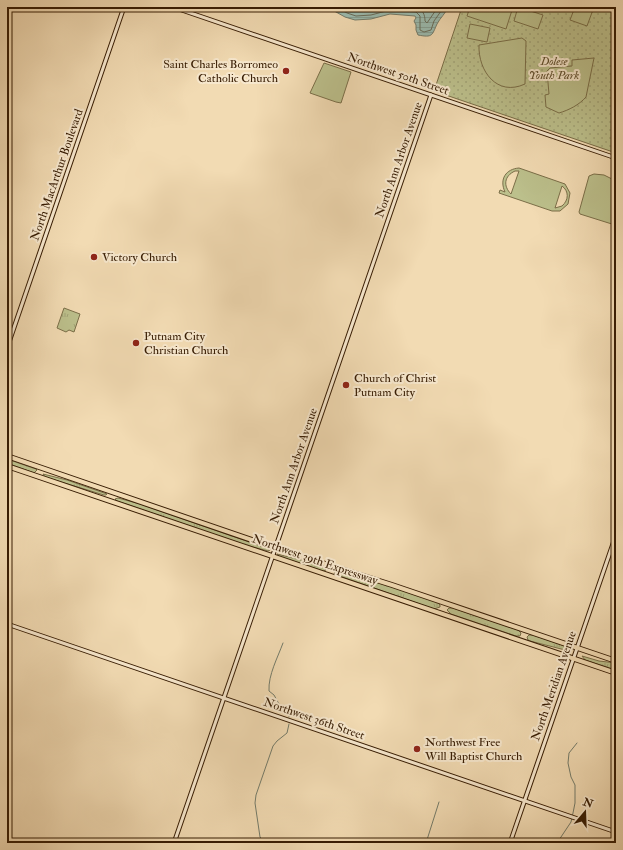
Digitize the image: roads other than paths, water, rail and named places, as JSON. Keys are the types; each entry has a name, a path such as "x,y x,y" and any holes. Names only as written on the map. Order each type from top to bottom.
{"highway":[{"name":"Northwest 39th Expressway","path":"7,456 275,548 392,585 616,661"},
{"name":"Northwest 39th Expressway","path":"7,466 616,673"}],"main road":[{"name":"North MacArthur Boulevard","path":"7,348 124,7"},
{"name":"Northwest 50th Street","path":"173,7 616,158"},
{"name":"North Ann Arbor Avenue","path":"174,843 431,95"},
{"name":"North Meridian Avenue","path":"510,843 616,535"},
{"name":"Northwest 36th Street","path":"7,624 616,832"}],"water":[{"path":"327,7 448,7 433,33 427,36 418,35 414,21 416,18 415,16 390,14 371,19 355,20 345,17"}],"waterway":[{"path":"283,643 272,672 269,691 274,695 279,704 288,709 290,713 289,717"},
{"path":"265,843 260,837 255,803 256,795 273,746 287,733 289,724"},
{"path":"557,843 571,822 573,813 575,803 575,785 571,777 568,763 569,753 577,743"},
{"path":"426,843 439,802"}],"place":[{"name":"Saint Charles Borromeo Catholic Church","path":"286,71"},
{"name":"Victory Church","path":"94,257"},
{"name":"Putnam City Christian Church","path":"136,343"},
{"name":"Church of Christ Putnam City","path":"346,385"},
{"name":"Northwest Free Will Baptist Church","path":"417,749"}],"park label":[{"name":"Dolese Youth Park","path":"554,68"}]}
